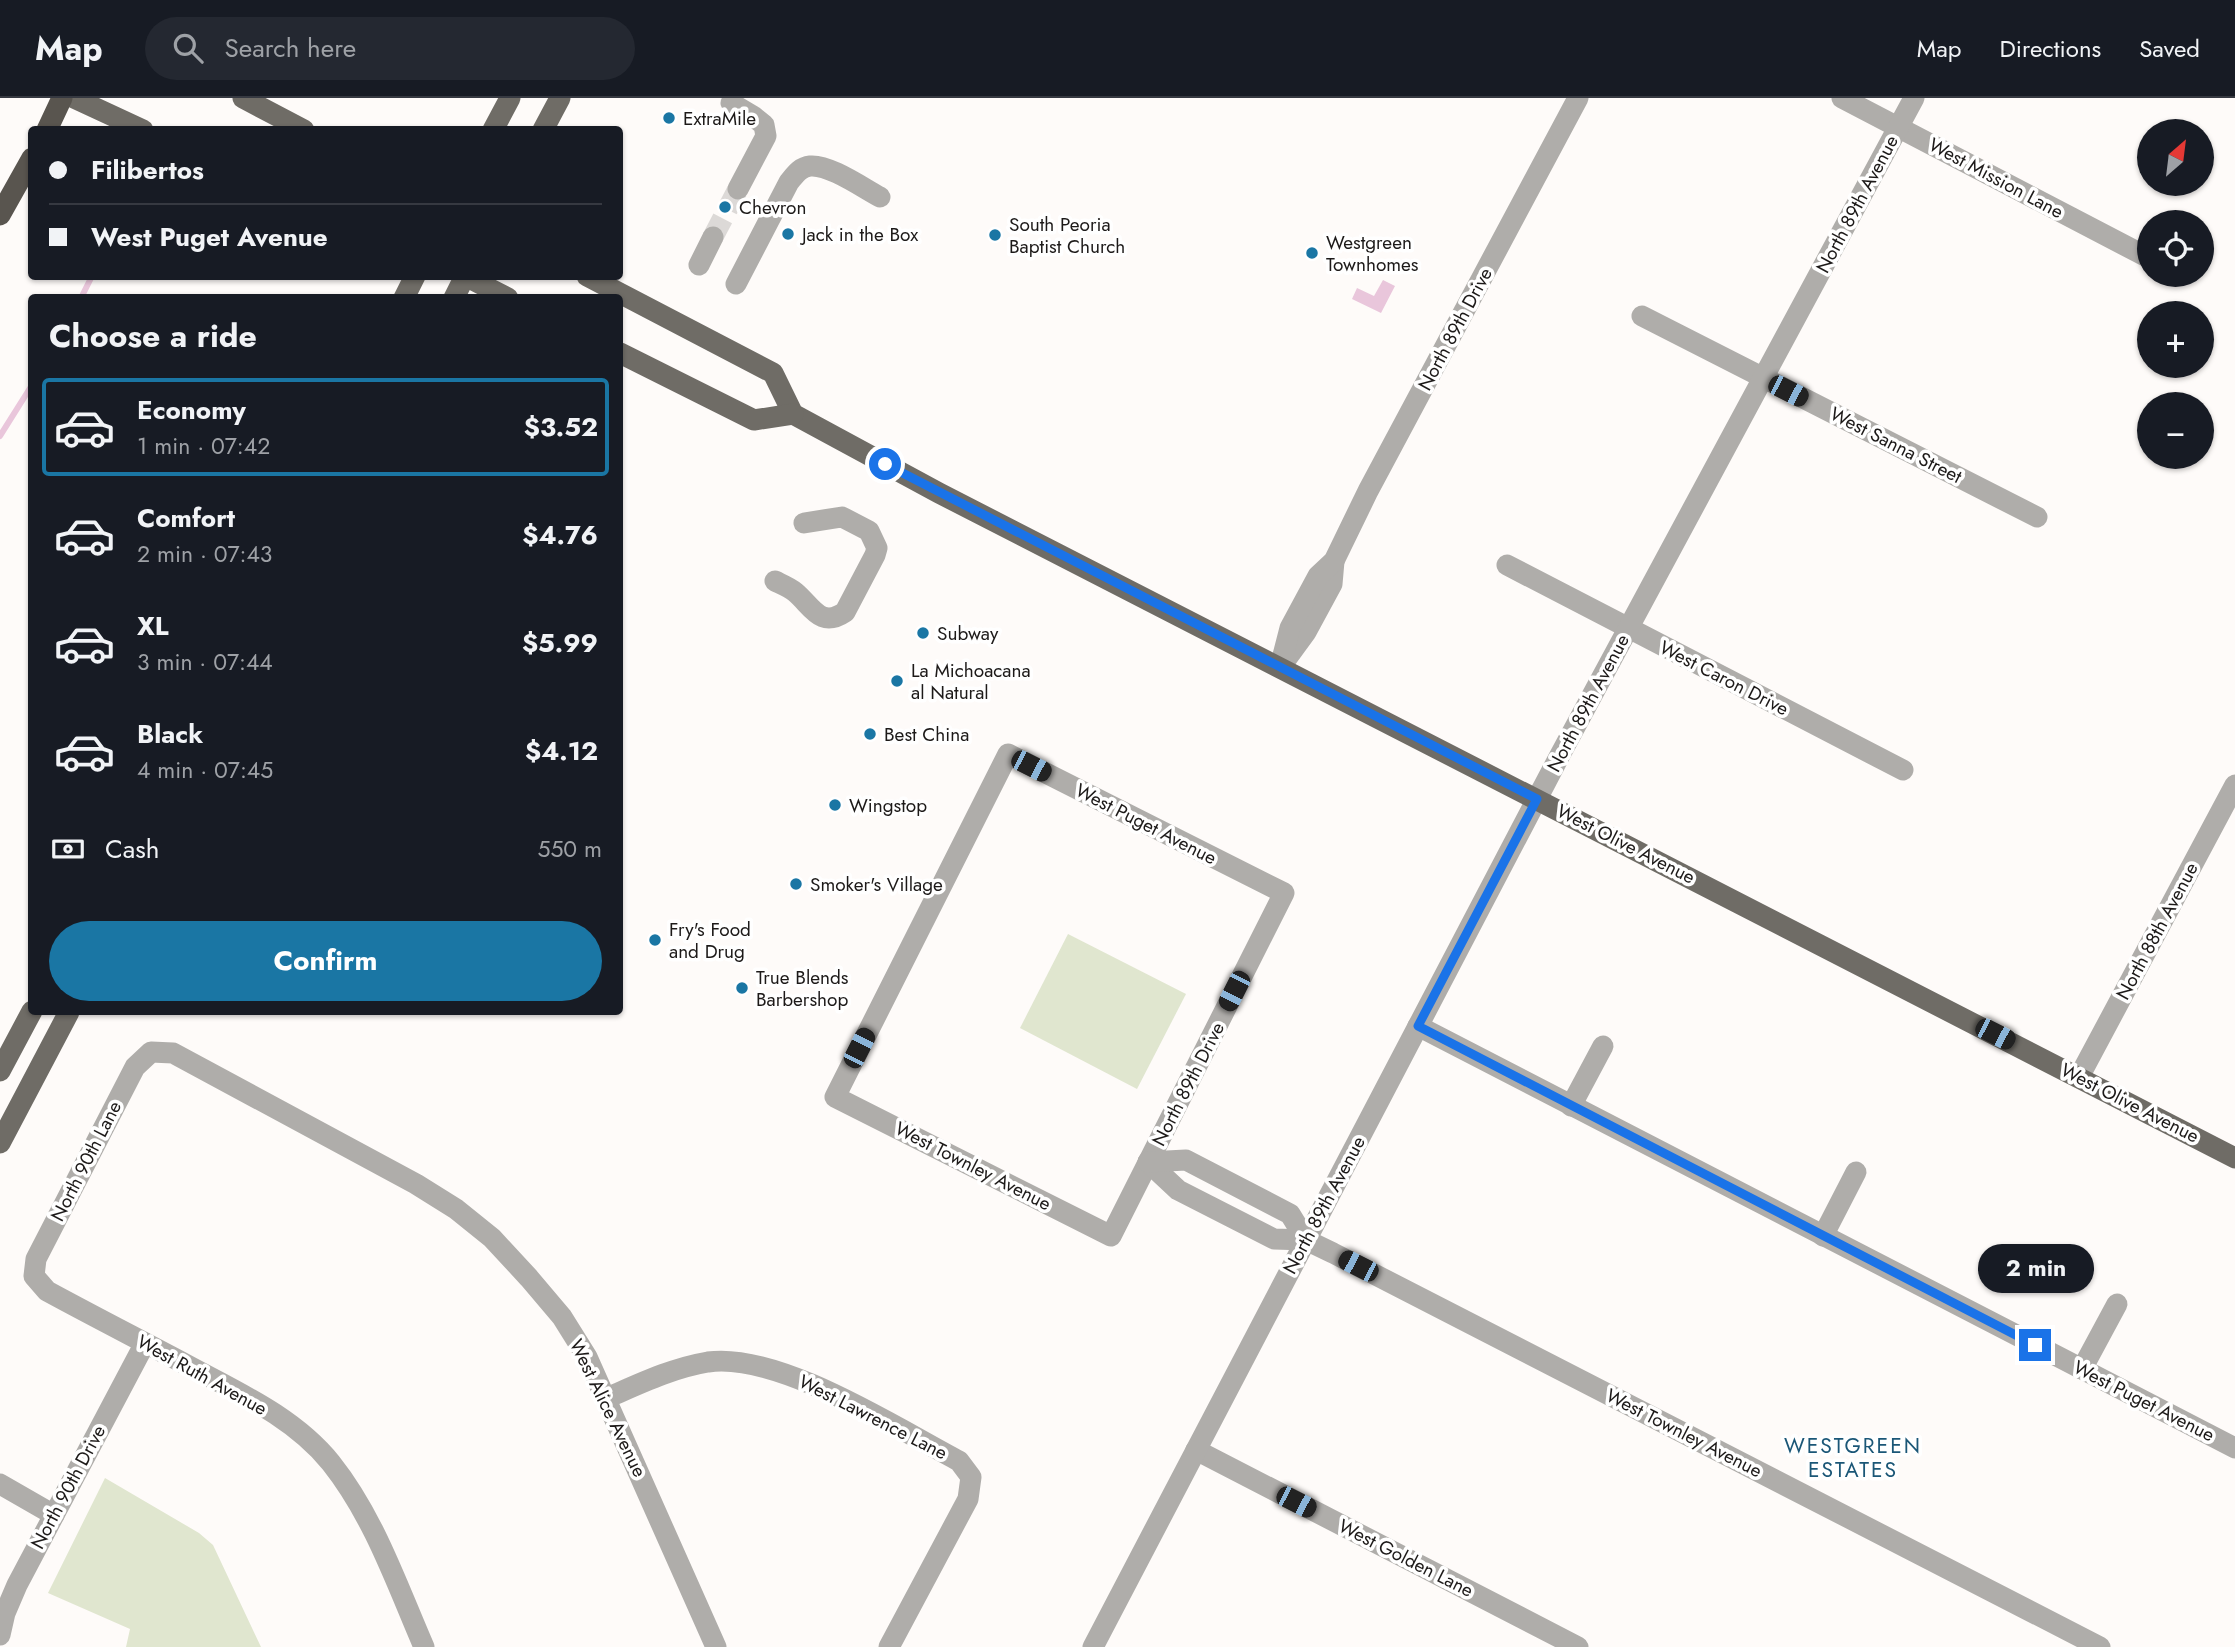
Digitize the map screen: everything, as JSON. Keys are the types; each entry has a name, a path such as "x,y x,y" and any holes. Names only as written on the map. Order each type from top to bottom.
{"highway":[{"path":"49,126 62,98"},
{"path":"0,215 28,165"}],"main road":[{"path":"74,98 135,126"},
{"path":"243,98 296,126"},
{"path":"495,126 510,98"},
{"path":"545,126 560,98"},
{"path":"473,280 500,294"},
{"path":"595,280 622,294"},
{"path":"623,295 773,373 793,414 754,420 623,354"},
{"name":"West Olive Avenue","path":"793,414 939,493 2235,1158"},
{"path":"0,1071 30,1015"},
{"path":"0,1143 67,1015"}],"street":[{"name":"North 89th Drive","path":"1280,667 1290,628 1318,576 1334,561 1368,491 1578,98"},
{"name":"West Mission Lane","path":"1842,98 2137,252"},
{"name":"North 89th Avenue","path":"1093,1647 1537,799 1914,98"},
{"path":"731,103 764,125 765,136 738,189"},
{"path":"736,284 789,182 799,171 810,166 826,168 880,197"},
{"path":"699,265 713,237"},
{"name":"West Sanna Street","path":"1642,316 2037,517"},
{"path":"775,581 794,591 811,611 831,619 845,612 877,548 869,531 842,517 804,523"},
{"name":"West Caron Drive","path":"1507,565 1903,769"},
{"name":"West Puget Avenue","path":"835,1097 1008,754 1284,893"},
{"name":"North 88th Avenue","path":"2079,1077 2235,785"},
{"name":"North 89th Drive","path":"1111,1236 1284,893"},
{"name":"West Puget Avenue","path":"1418,1026 2235,1448"},
{"path":"1571,1106 1602,1046"},
{"name":"North 90th Lane","path":"34,1276 36,1259 135,1067 151,1052"},
{"name":"West Alice Avenue","path":"151,1052 173,1053 416,1184 456,1209 492,1238 562,1317 587,1357 716,1647"},
{"name":"West Townley Avenue","path":"835,1097 1111,1236"},
{"name":"West Townley Avenue","path":"1148,1162 1186,1160 1290,1214 1306,1240"},
{"name":"West Townley Avenue","path":"1148,1162 1178,1190 1274,1239 1306,1240 2100,1647"},
{"path":"1824,1236 1856,1172"},
{"path":"1229,1216 1243,1190"},
{"name":"West Ruth Avenue","path":"34,1276 47,1291 264,1406 298,1432 329,1461 356,1499 386,1559 424,1647"},
{"path":"2082,1369 2117,1304"},
{"name":"North 90th Drive","path":"0,1635 5,1613 17,1585 145,1343"},
{"name":"West Lawrence Lane","path":"607,1398 670,1372 709,1362 747,1364 817,1385 959,1461 971,1477 968,1499 889,1647"},
{"name":"West Golden Lane","path":"1196,1450 1578,1647"},
{"path":"1,1486 54,1515"}],"green space":[{"path":"1068,934 1186,994 1137,1089 1020,1028"},
{"path":"105,1478 199,1533 213,1545 261,1647 126,1647 130,1629 48,1593"}],"shaded area":[{"path":"1383,280 1395,286 1381,313 1352,299 1357,288 1374,296"}],"waterway":[{"path":"83,294 90,280"},
{"path":"0,436 28,391"}],"tunnel":[{"path":"713,237 738,189"}],"place":[{"name":"ExtraMile","path":"669,118"},
{"name":"Chevron","path":"725,207"},
{"name":"Jack in the Box","path":"788,234"},
{"name":"South Peoria Baptist Church","path":"995,235"},
{"name":"Westgreen Townhomes","path":"1312,253"},
{"name":"Subway","path":"923,633"},
{"name":"La Michoacana al Natural","path":"897,681"},
{"name":"Best China","path":"870,734"},
{"name":"Wingstop","path":"835,805"},
{"name":"Smoker's Village","path":"796,884"},
{"name":"Fry's Food and Drug","path":"655,940"},
{"name":"True Blends Barbershop","path":"742,988"}],"district":[{"name":"WESTGREEN ESTATES","path":"1853,1458"}],"route":[{"path":"885,464 1537,799 1418,1026 2035,1345"}]}
